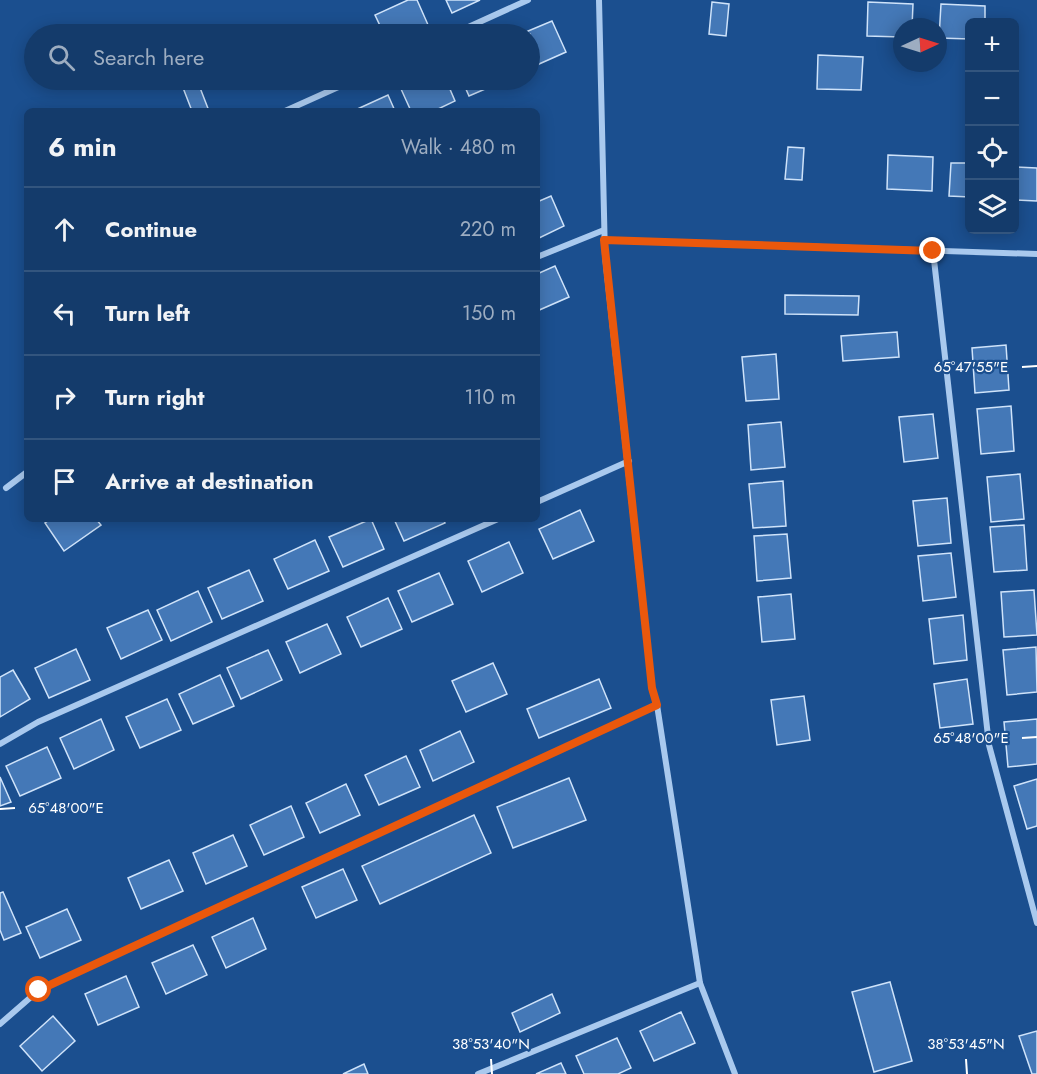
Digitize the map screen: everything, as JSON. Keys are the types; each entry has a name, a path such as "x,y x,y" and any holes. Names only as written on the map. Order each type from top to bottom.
{"street":[{"path":"475,24 528,0"},
{"path":"599,0 604,240 652,688 657,705 700,983 735,1074"},
{"path":"292,108 332,90"},
{"path":"540,256 604,230"},
{"path":"604,240 1037,254"},
{"path":"933,251 989,745 1037,923"},
{"path":"540,501 629,461"},
{"path":"6,488 24,474"},
{"path":"0,744 38,722 491,522"},
{"path":"0,1024 39,990 657,705"},
{"path":"478,1074 700,983"}],"building":[{"path":"408,0 417,0 428,24 379,24 375,15"},
{"path":"446,0 480,0 452,13"},
{"path":"712,2 729,4 726,36 709,34"},
{"path":"868,2 913,4 912,18 893,18 893,37 867,36"},
{"path":"941,4 985,6 985,18 965,18 965,39 947,38 947,18 940,18"},
{"path":"552,21 566,52 540,64 540,26"},
{"path":"818,55 863,57 861,90 817,89"},
{"path":"184,90 201,90 208,108 191,108"},
{"path":"401,90 450,90 455,101 440,108 410,108"},
{"path":"466,90 483,90 469,96"},
{"path":"388,95 394,108 360,108"},
{"path":"788,147 804,148 802,180 785,179"},
{"path":"888,155 933,157 932,191 887,189"},
{"path":"951,163 965,163 965,197 949,196"},
{"path":"1019,167 1037,168 1037,201 1019,200"},
{"path":"551,196 564,226 540,238 540,201"},
{"path":"555,266 569,297 540,310 540,273"},
{"path":"785,295 859,296 858,315 785,314"},
{"path":"897,332 899,357 843,361 841,336"},
{"path":"1006,345 1009,390 975,393 972,348"},
{"path":"776,354 779,399 746,401 742,357"},
{"path":"1011,406 1014,451 981,454 977,409"},
{"path":"933,414 938,458 904,462 899,417"},
{"path":"781,422 785,467 751,470 748,425"},
{"path":"1020,474 1024,519 991,522 987,477"},
{"path":"783,481 786,526 753,528 749,484"},
{"path":"947,498 951,543 918,546 913,501"},
{"path":"580,510 594,541 553,559 539,529"},
{"path":"98,522 101,525 64,551 45,523"},
{"path":"364,522 372,522 384,549 343,567 329,537"},
{"path":"395,522 445,523 404,541"},
{"path":"1024,525 1027,570 994,572 990,527"},
{"path":"787,534 791,578 757,581 754,536"},
{"path":"315,540 329,571 288,589 274,559"},
{"path":"509,542 523,573 482,592 468,561"},
{"path":"951,553 956,597 923,601 918,556"},
{"path":"249,570 263,601 222,619 208,588"},
{"path":"439,573 453,604 412,622 398,591"},
{"path":"1034,590 1037,635 1004,637 1001,592"},
{"path":"198,591 212,622 171,641 157,610"},
{"path":"791,594 795,639 762,642 758,597"},
{"path":"388,598 402,629 361,647 347,617"},
{"path":"148,610 162,640 121,659 107,628"},
{"path":"963,615 967,660 934,664 929,619"},
{"path":"327,624 341,654 300,673 286,642"},
{"path":"1036,647 1037,692 1007,695 1003,650"},
{"path":"76,649 90,680 49,698 35,668"},
{"path":"268,650 282,680 241,699 227,668"},
{"path":"493,663 507,694 466,712 452,681"},
{"path":"13,670 30,699 0,717 0,677"},
{"path":"220,675 234,706 193,724 179,694"},
{"path":"599,679 611,708 539,738 527,709"},
{"path":"967,679 973,724 940,728 934,684"},
{"path":"804,696 810,740 777,745 771,700"},
{"path":"167,699 181,730 140,748 126,717"},
{"path":"101,719 114,750 74,769 60,738"},
{"path":"1037,719 1037,764 1008,767 1004,722"},
{"path":"460,731 474,762 433,781 420,750"},
{"path":"47,747 61,778 20,796 6,766"},
{"path":"406,756 420,787 379,805 365,775"},
{"path":"0,777 11,802 0,806"},
{"path":"569,778 586,820 513,848 497,807"},
{"path":"1037,779 1037,826 1027,829 1014,786"},
{"path":"346,784 360,815 320,833 306,803"},
{"path":"291,806 304,837 264,855 250,825"},
{"path":"474,815 491,853 380,904 362,866"},
{"path":"233,835 247,866 206,884 193,853"},
{"path":"169,860 183,891 141,909 128,878"},
{"path":"343,869 357,900 316,918 302,887"},
{"path":"3,892 21,933 4,940 0,930 0,893"},
{"path":"67,909 81,940 40,958 26,927"},
{"path":"253,918 266,949 226,968 212,937"},
{"path":"193,945 207,975 166,994 152,963"},
{"path":"126,976 139,1007 98,1025 85,994"},
{"path":"890,982 912,1061 874,1072 852,992"},
{"path":"552,994 560,1013 520,1032 512,1013"},
{"path":"681,1012 695,1043 654,1061 640,1031"},
{"path":"53,1016 75,1041 42,1071 20,1046"},
{"path":"1037,1031 1037,1074 1032,1074 1019,1036"},
{"path":"617,1038 631,1068 618,1074 584,1074 576,1056"},
{"path":"561,1063 566,1074 536,1074"},
{"path":"364,1064 368,1074 343,1074"}],"route":[{"path":"39,990 657,705 652,688 604,240 933,251"}]}
